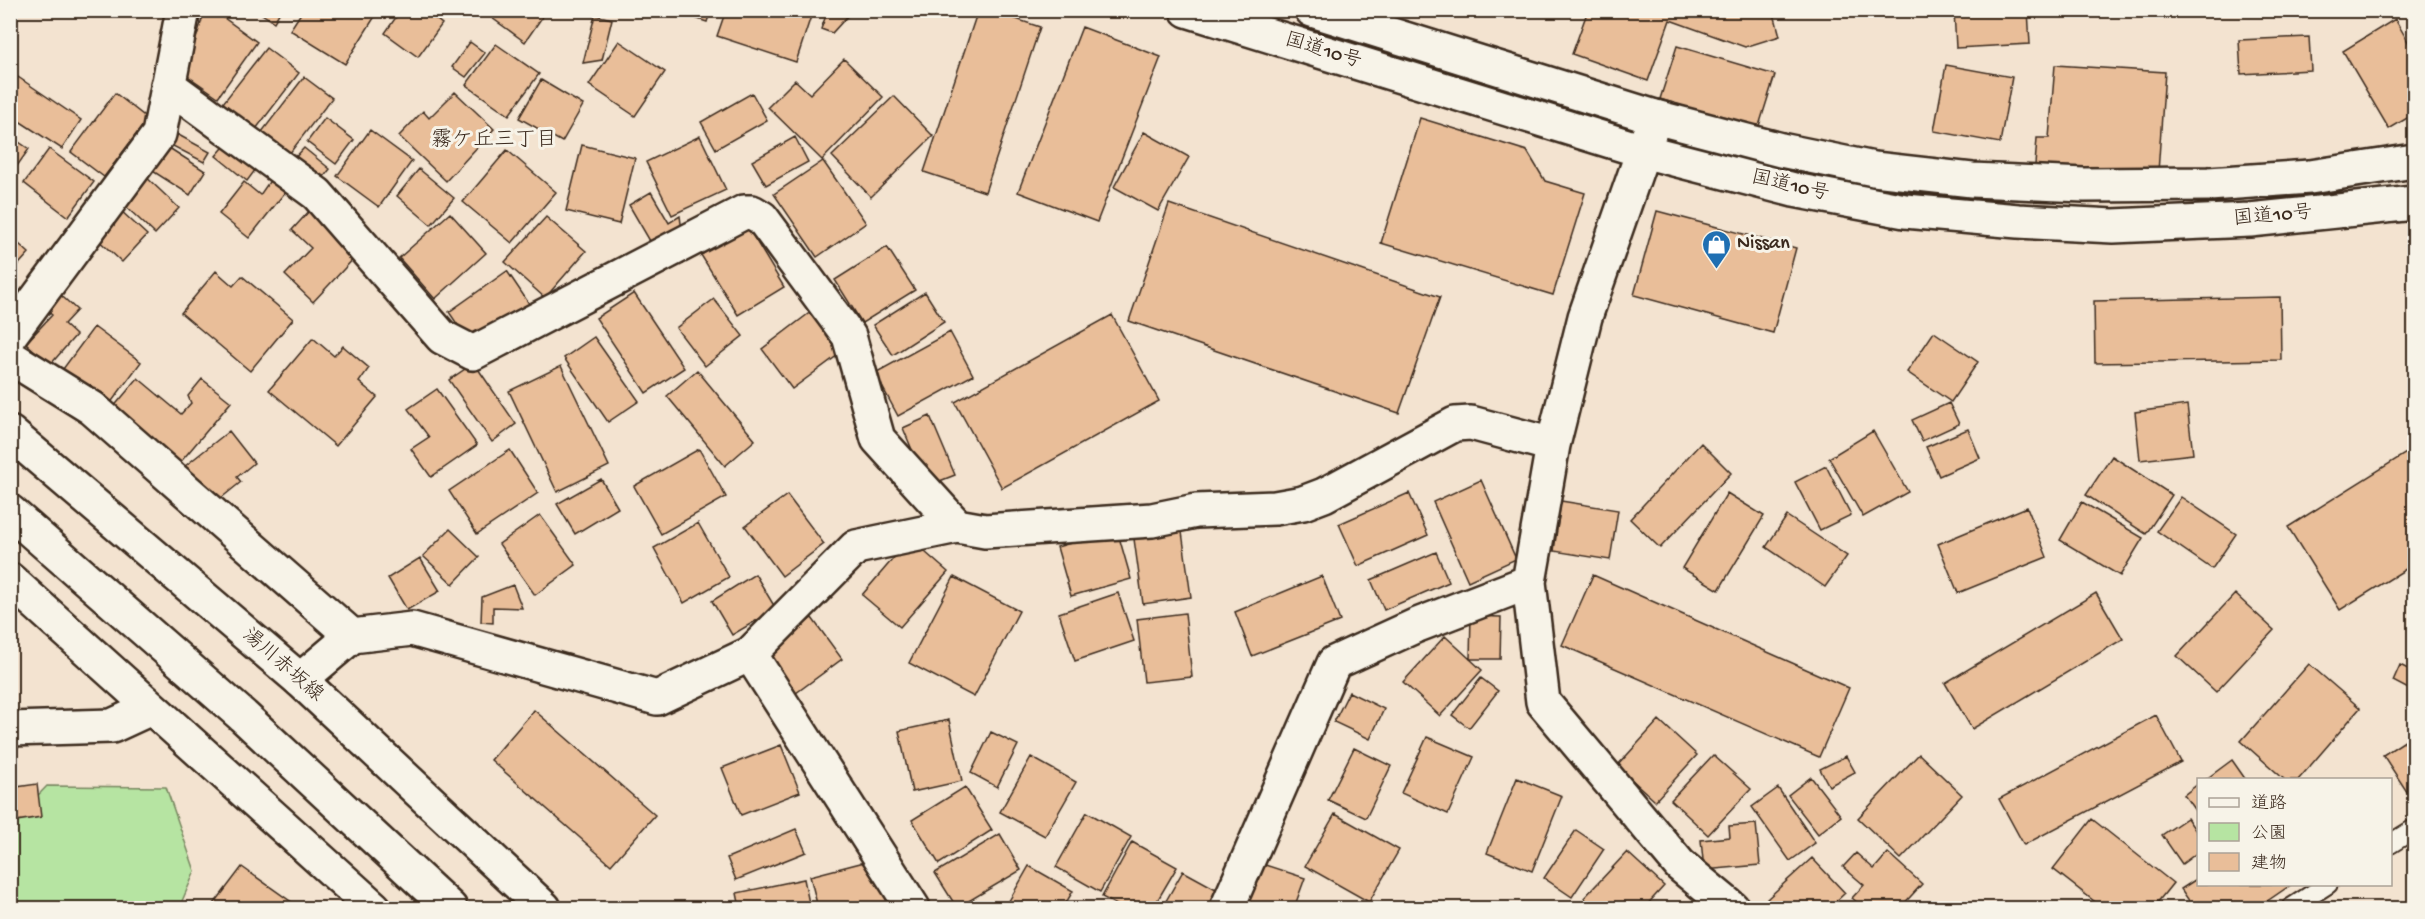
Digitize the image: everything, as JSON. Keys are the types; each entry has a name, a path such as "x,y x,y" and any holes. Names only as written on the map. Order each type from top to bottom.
{"main road":[{"path":"10,335 159,134 183,10"},
{"name":"国道10号","path":"1187,10 1643,151 1794,190 1894,209 2018,221 2113,225 2250,220 2415,203"},
{"name":"国道10号","path":"1312,10 1655,117 1781,150 1874,169 1972,180 2084,185 2209,184 2310,177 2415,161"},
{"path":"168,86 317,194 442,337 473,353 744,212 752,212 762,218 849,336 878,439 957,526"},
{"path":"1655,117 1585,317 1553,445 1529,582 1543,702 1680,866 1732,909"},
{"path":"10,357 92,408 352,636"},
{"path":"300,680 352,636 412,628 657,698 750,654 856,547 957,526 985,531 1152,520 1196,511 1275,508 1303,503 1324,495 1455,424 1471,423 1553,445"},
{"name":"湯川赤坂線","path":"10,433 300,680 544,909"},
{"path":"10,512 243,716 450,909"},
{"path":"10,580 374,909"},
{"path":"1227,909 1334,663 1415,626 1529,582"},
{"path":"750,654 913,909"},
{"path":"10,729 112,726 151,708"}],"lane":[{"path":"2392,843 2415,829"},
{"path":"2291,909 2326,886"}],"green space":[{"path":"47,786 166,787 195,871 179,908 11,908 10,824"}],"building":[{"path":"205,10 213,10 257,42 218,97 185,74"},
{"path":"256,10 281,10 274,22"},
{"path":"303,10 379,10 345,64 290,30"},
{"path":"401,10 424,10 442,24 418,57 385,33"},
{"path":"481,10 547,10 525,42"},
{"path":"671,10 711,10 707,22"},
{"path":"726,10 813,10 796,62 717,36"},
{"path":"828,10 853,10 832,33 821,29"},
{"path":"978,10 989,10 1040,27 985,192 924,172"},
{"path":"1588,10 1773,10 1780,36 1745,47 1670,20 1648,81 1572,54"},
{"path":"1954,10 2028,10 2030,44 1956,48"},
{"path":"595,15 612,19 602,60 583,63"},
{"path":"2395,19 2414,52 2414,114 2389,129 2343,51"},
{"path":"1082,27 1161,57 1097,222 1018,192"},
{"path":"2309,37 2311,70 2241,74 2239,40"},
{"path":"619,41 665,72 635,116 589,85"},
{"path":"470,42 485,53 466,77 452,67"},
{"path":"496,44 539,74 509,115 466,85"},
{"path":"1677,46 1775,75 1758,129 1660,99"},
{"path":"266,48 299,73 256,129 223,103"},
{"path":"844,59 883,97 822,160 768,107 795,80 810,94"},
{"path":"1946,65 2012,77 2000,143 1934,131"},
{"path":"2055,65 2165,72 2158,172 2035,165 2037,138 2049,138"},
{"path":"18,77 81,120 62,149 10,115 10,89"},
{"path":"304,77 332,98 286,158 258,137"},
{"path":"541,80 583,105 562,142 519,118"},
{"path":"455,92 494,129 446,181 399,136 423,111 429,118"},
{"path":"115,93 148,119 104,177 71,152"},
{"path":"752,93 767,120 716,149 701,122"},
{"path":"894,96 933,136 871,197 832,156"},
{"path":"325,118 354,140 336,164 307,142"},
{"path":"1420,118 1527,151 1545,181 1585,193 1553,295 1381,243"},
{"path":"370,130 412,161 379,207 337,176"},
{"path":"173,132 210,152 204,162 167,143"},
{"path":"1144,132 1189,157 1158,211 1114,187"},
{"path":"10,136 29,149 10,176"},
{"path":"700,136 726,190 672,215 646,162"},
{"path":"795,137 808,162 766,185 752,161"},
{"path":"229,141 259,165 247,181 216,156"},
{"path":"163,144 205,171 190,195 148,168"},
{"path":"582,145 635,158 619,224 566,211"},
{"path":"304,148 330,169 319,183 292,161"},
{"path":"49,149 94,182 68,217 24,183"},
{"path":"507,150 556,192 512,243 463,202"},
{"path":"823,161 866,223 817,257 774,194"},
{"path":"419,169 454,198 431,225 397,196"},
{"path":"143,174 179,208 155,234 119,200"},
{"path":"271,179 286,191 249,238 219,214 244,182 260,195"},
{"path":"651,192 669,223 680,216 682,231 654,248 629,205"},
{"path":"1169,204 1440,297 1399,413 1129,321"},
{"path":"119,209 147,235 122,262 94,236"},
{"path":"311,209 358,254 313,302 285,275 311,248 292,230"},
{"path":"1657,211 1796,248 1773,333 1634,295"},
{"path":"450,213 486,253 435,299 399,258"},
{"path":"546,217 586,251 545,298 505,262"},
{"path":"747,226 784,287 738,315 701,255"},
{"path":"10,236 29,253 10,274"},
{"path":"887,247 915,290 862,323 835,280"},
{"path":"216,271 233,286 242,276 293,319 250,371 181,313"},
{"path":"507,271 530,305 472,346 449,312"},
{"path":"53,288 77,310 64,324 76,335 50,365 26,343 52,315 39,304"},
{"path":"925,292 944,322 893,355 873,325"},
{"path":"634,293 684,368 646,393 596,318"},
{"path":"2280,297 2281,360 2095,363 2094,301"},
{"path":"714,299 743,336 705,366 676,328"},
{"path":"812,311 842,352 792,389 762,349"},
{"path":"1112,315 1159,401 1002,488 955,402"},
{"path":"94,327 141,362 107,408 60,373"},
{"path":"950,332 973,375 898,416 875,373"},
{"path":"1934,332 1978,362 1951,402 1907,372"},
{"path":"594,337 639,401 608,422 564,358"},
{"path":"313,338 334,356 343,346 369,368 359,382 377,397 336,446 269,390"},
{"path":"474,363 516,424 492,442 449,380"},
{"path":"561,366 609,466 557,492 509,391"},
{"path":"697,370 755,440 725,466 667,396"},
{"path":"138,378 181,414 191,403 188,396 202,379 231,402 173,471 107,415"},
{"path":"437,389 477,445 431,477 411,449 429,437 408,409"},
{"path":"1949,403 1959,424 1922,441 1912,420"},
{"path":"2187,405 2193,454 2140,460 2135,412"},
{"path":"930,416 955,475 927,486 903,428"},
{"path":"1968,429 1980,458 1939,476 1926,447"},
{"path":"229,431 254,463 237,477 241,482 215,503 185,466"},
{"path":"1873,431 1908,492 1863,517 1829,458"},
{"path":"1701,443 1731,473 1660,548 1630,519"},
{"path":"2414,448 2414,564 2340,610 2288,527"},
{"path":"699,449 726,497 661,534 634,486"},
{"path":"510,450 538,493 477,534 449,491"},
{"path":"2112,456 2172,495 2146,534 2086,495"},
{"path":"1826,466 1851,515 1820,530 1795,482"},
{"path":"601,479 618,508 575,534 557,504"},
{"path":"1481,480 1516,559 1468,581 1433,502"},
{"path":"1409,493 1428,535 1358,566 1339,524"},
{"path":"1727,493 1764,516 1719,590 1682,568"},
{"path":"787,495 824,544 782,576 745,526"},
{"path":"2181,497 2236,534 2212,569 2157,531"},
{"path":"1561,501 1618,510 1610,560 1554,551"},
{"path":"2082,502 2143,538 2120,576 2060,540"},
{"path":"2027,507 2047,557 1958,593 1938,544"},
{"path":"540,515 576,565 535,595 499,544"},
{"path":"1787,516 1847,556 1825,587 1766,547"},
{"path":"698,523 729,577 684,603 654,548"},
{"path":"450,529 479,557 453,584 423,556"},
{"path":"1117,530 1131,579 1071,596 1057,547"},
{"path":"1182,532 1191,597 1143,604 1134,539"},
{"path":"910,539 948,572 900,627 862,595"},
{"path":"1436,552 1449,582 1384,610 1371,580"},
{"path":"420,558 440,591 407,610 388,578"},
{"path":"755,574 776,609 732,635 712,601"},
{"path":"1593,575 1849,688 1819,757 1562,645"},
{"path":"1322,576 1340,621 1252,656 1235,612"},
{"path":"954,577 1019,611 974,697 909,663"},
{"path":"513,585 522,608 493,607 493,623 481,622 482,597"},
{"path":"1118,593 1134,641 1075,661 1059,613"},
{"path":"2096,593 2123,639 1972,729 1945,683"},
{"path":"2235,594 2274,630 2216,692 2177,656"},
{"path":"1185,613 1192,677 1144,682 1137,619"},
{"path":"1471,616 1501,617 1500,659 1470,659"},
{"path":"812,618 842,659 792,696 761,655"},
{"path":"1445,636 1482,670 1440,716 1403,682"},
{"path":"2309,664 2360,708 2300,778 2283,778 2241,741"},
{"path":"2400,665 2414,672 2414,692 2393,681"},
{"path":"1481,678 1498,691 1469,728 1452,715"},
{"path":"1349,692 1384,709 1370,739 1334,722"},
{"path":"534,710 655,815 611,865 491,760"},
{"path":"2156,715 2181,762 2024,845 1999,799"},
{"path":"949,720 962,781 912,792 899,731"},
{"path":"1659,720 1697,755 1655,801 1617,766"},
{"path":"991,732 1018,745 997,787 971,773"},
{"path":"2414,735 2414,796 2411,798 2383,755"},
{"path":"1427,737 1474,757 1448,814 1401,793"},
{"path":"781,745 800,792 741,815 722,768"},
{"path":"1354,748 1391,766 1366,818 1328,800"},
{"path":"1919,754 1962,795 1901,859 1858,818"},
{"path":"1713,755 1751,789 1708,835 1671,800"},
{"path":"1846,756 1855,772 1829,786 1820,769"},
{"path":"1031,757 1076,782 1045,836 1000,812"},
{"path":"2232,760 2245,778 2208,778"},
{"path":"1811,777 1841,816 1818,834 1788,795"},
{"path":"1517,778 1562,796 1532,871 1487,853"},
{"path":"37,784 41,817 10,822 10,788"},
{"path":"2197,785 2197,814 2184,795"},
{"path":"965,787 992,830 939,864 912,820"},
{"path":"1778,788 1815,843 1790,861 1752,807"},
{"path":"1087,812 1131,837 1100,892 1056,867"},
{"path":"1335,814 1399,850 1369,902 1305,866"},
{"path":"2187,818 2197,833 2197,853 2182,864 2162,835"},
{"path":"2092,819 2173,883 2153,908 2103,908 2053,869"},
{"path":"1756,824 1760,865 1704,870 1701,840 1730,837 1729,826"},
{"path":"796,829 806,852 736,880 727,858"},
{"path":"1576,830 1604,849 1572,897 1544,878"},
{"path":"1000,834 1021,870 957,908 935,873"},
{"path":"1132,842 1177,867 1153,908 1122,908 1102,897"},
{"path":"1627,852 1664,886 1644,908 1596,908 1584,898"},
{"path":"1856,853 1874,869 1888,853 1922,884 1900,908 1864,908 1852,898 1864,885 1843,867"},
{"path":"1812,858 1845,893 1829,908 1775,908 1767,899"},
{"path":"876,859 888,907 818,908 810,876"},
{"path":"1262,864 1305,878 1294,908 1247,908"},
{"path":"1029,866 1073,891 1063,908 1005,908"},
{"path":"242,867 300,908 211,908"},
{"path":"1183,871 1227,895 1220,908 1162,908"},
{"path":"804,879 810,908 740,908 737,893"},
{"path":"2197,879 2197,886 2289,886 2257,908 2194,908 2181,889"}],"place":[{"name":"Nissan","path":"1716,270"}],"district":[{"name":"霧ケ丘三丁目","path":"494,141"}]}
